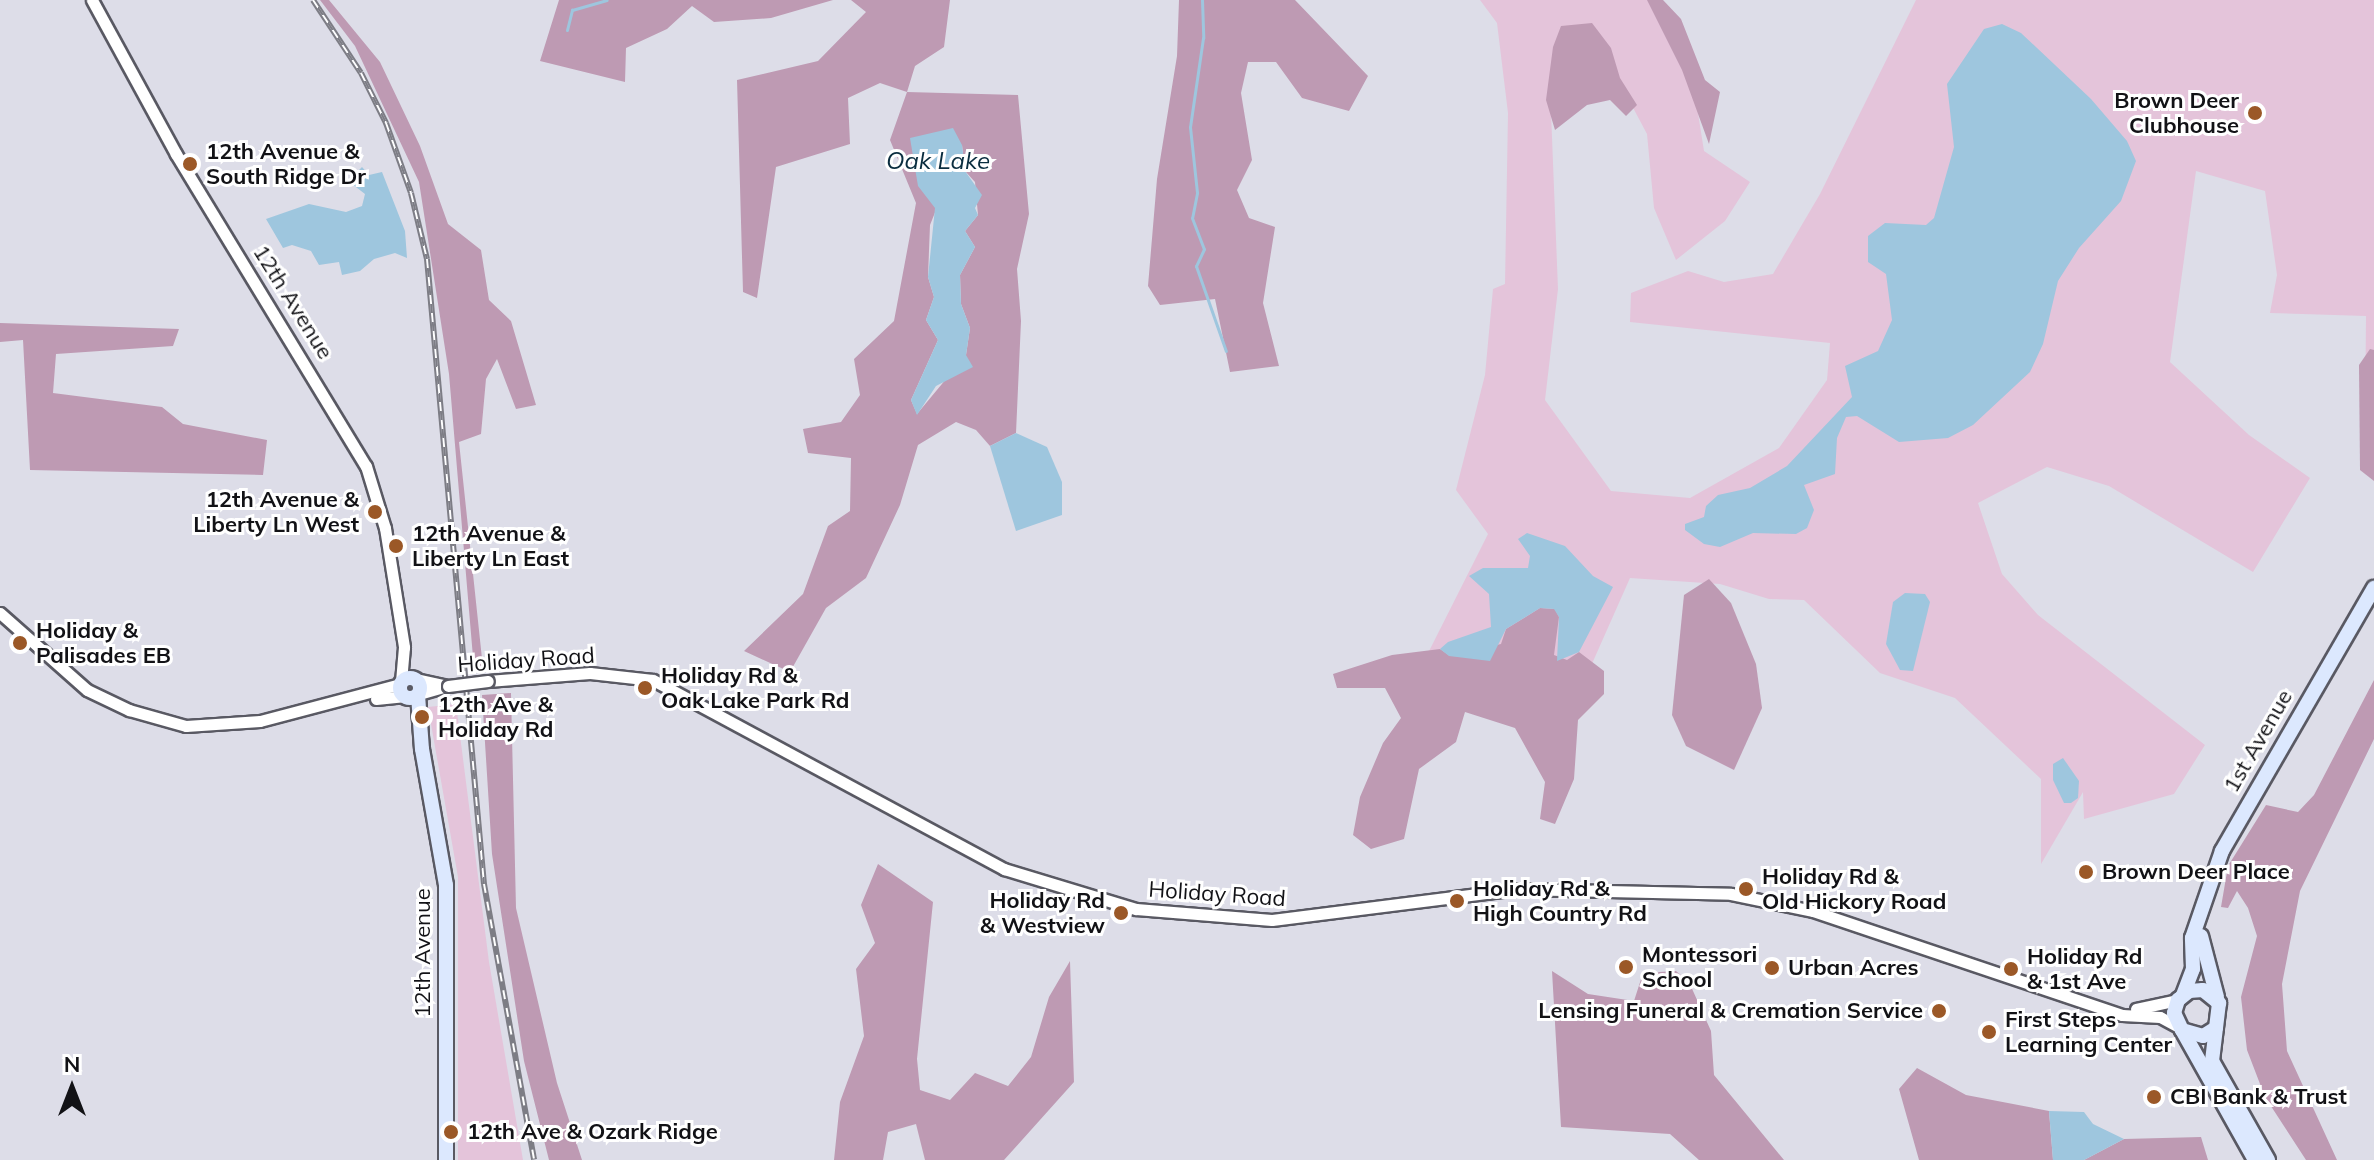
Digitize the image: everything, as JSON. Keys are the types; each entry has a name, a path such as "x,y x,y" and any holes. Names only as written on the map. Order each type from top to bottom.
{"main road":[{"name":"1st Avenue","path":"2181,997 2193,969 2192,938 2222,851 2374,588"},
{"name":"12th Avenue","path":"410,688 446,885 446,1160"},
{"name":"1st Avenue","path":"2199,924 2206,971 2219,1003"},
{"path":"2255,1160 2180,1028 2174,1013 2181,997 2203,990 2219,1003 2221,1016 2211,1052 2216,1070 2268,1160"},
{"path":"2180,1028 2203,1036 2216,1028"}],"street":[{"name":"12th Avenue","path":"92,0 176,154 366,466 385,528 410,688"},
{"path":"0,613 87,690 158,720 232,725 410,688"},
{"name":"Holiday Road","path":"410,688 590,673 653,680 1004,869 1125,907 1194,917 1272,920 1517,889 1731,894 1813,911 2116,1011 2160,1017 2180,1028"},
{"name":"Holiday Road","path":"2116,1011 2181,997"}],"shaded area":[{"path":"320,0 329,0 380,62 420,146 448,224 481,250 489,300 511,321 536,405 516,409 497,359 486,379 481,434 459,442 483,668 474,669 449,374 419,182 355,46"},
{"path":"559,0 833,0 771,18 714,22 692,6 667,29 626,48 625,82 540,61"},
{"path":"851,0 950,0 944,47 915,66 907,92 880,83 848,98 850,144 776,167 757,298 743,292 737,80 818,61 866,12"},
{"path":"1179,0 1295,0 1368,76 1349,111 1302,98 1276,62 1248,62 1241,93 1252,160 1237,190 1249,218 1275,227 1263,303 1279,366 1230,372 1215,299 1160,305 1148,286 1157,179 1177,56"},
{"path":"1480,0 1658,0 1694,88 1704,151 1750,182 1725,221 1676,260 1654,208 1647,134 1622,87 1551,112 1558,289 1545,400 1611,491 1690,498 1779,448 1827,380 1830,343 1630,322 1631,293 1688,271 1724,282 1773,274 1820,194 1916,0 2374,0 2374,429 2365,428 2366,316 2270,313 2277,275 2265,191 2196,171 2170,362 2249,435 2310,478 2253,572 2109,486 2047,467 1978,503 2002,574 2038,615 2205,745 2174,794 2084,819 2083,792 2041,864 2041,779 1955,698 1880,673 1804,600 1769,599 1720,584 1630,578 1587,675 1418,673 1488,534 1456,490 1485,375 1493,289 1505,284 1508,113 1497,23"},
{"path":"1647,0 1663,0 1681,19 1705,80 1720,92 1709,144 1682,70"},
{"path":"1592,23 1611,48 1620,78 1637,105 1626,116 1610,100 1587,105 1555,130 1546,100 1553,47 1561,26"},
{"path":"907,92 1018,95 1029,214 1017,269 1021,321 1016,433 990,446 976,430 956,422 918,445 900,505 866,578 826,608 790,672 744,651 803,594 828,526 850,511 851,458 808,453 803,429 841,422 860,395 854,359 894,321 916,203 890,140","holes":["962,145 965,171 975,182 978,215 965,231 975,247 960,275 961,304 970,328 966,355 917,414 911,400 938,340 926,320 934,297 928,277 930,225"]},
{"path":"0,323 179,329 173,346 56,354 53,393 162,407 183,424 267,440 263,475 30,470 23,340 0,342"},
{"path":"2370,349 2374,350 2374,481 2360,470 2359,365"},
{"path":"1709,579 1731,603 1756,664 1762,708 1734,770 1686,746 1672,715 1684,595"},
{"path":"1540,608 1555,609 1559,617 1554,655 1567,660 1579,652 1604,671 1604,694 1578,720 1574,779 1555,824 1540,819 1545,782 1515,728 1465,712 1456,742 1419,769 1404,839 1371,849 1353,835 1360,797 1383,743 1401,718 1385,688 1337,688 1333,674 1392,655 1440,649 1450,656 1501,644 1506,629"},
{"path":"2374,680 2374,739 2300,891 2282,984 2287,1051 2337,1160 2306,1160 2265,1097 2247,1050 2241,997 2257,936 2248,908 2237,891 2228,908 2221,907 2228,866 2266,805 2298,812 2314,795"},
{"path":"511,693 516,908 557,1083 582,1160 549,1160 524,1061 492,854 482,695"},
{"path":"456,704 489,962 523,1160 458,1160 458,877 428,707"},
{"path":"878,864 933,902 917,1059 920,1090 950,1100 975,1073 1008,1086 1031,1057 1049,997 1070,961 1074,1082 1004,1160 925,1160 916,1124 888,1132 883,1160 834,1160 840,1102 864,1036 856,969 875,943 861,905"},
{"path":"1552,971 1588,994 1634,1001 1643,973 1676,971 1689,982 1711,1031 1714,1075 1784,1160 1699,1160 1670,1134 1561,1127"},
{"path":"1917,1068 1966,1095 2049,1111 2053,1160 1919,1160 1899,1089"},
{"path":"2201,1137 2208,1160 2084,1160 2124,1139"}],"water":[{"path":"2002,24 2021,33 2091,99 2127,141 2136,161 2121,201 2079,248 2058,281 2043,344 2030,372 1973,425 1948,438 1899,442 1857,416 1846,417 1837,438 1835,474 1804,485 1814,510 1807,528 1796,534 1753,533 1720,547 1704,544 1685,530 1685,524 1704,517 1706,506 1718,495 1750,488 1787,466 1852,397 1845,366 1878,351 1892,320 1886,274 1868,262 1868,236 1885,223 1926,225 1934,218 1954,147 1947,84 1984,29"},
{"name":"Oak Lake","path":"953,128 962,145 965,171 982,195 975,208 978,215 965,231 975,247 960,275 961,304 970,328 966,355 973,367 936,386 917,415 911,400 938,340 926,320 934,297 928,277 935,208 918,186 910,138"},
{"path":"362,167 369,175 382,172 405,231 407,258 395,253 374,259 360,271 342,275 339,262 319,265 311,251 292,245 283,248 266,219 309,204 346,212 362,206 365,194 348,181"},
{"path":"1016,433 1047,447 1062,482 1062,515 1016,531 990,446"},
{"path":"1527,533 1565,546 1593,576 1613,587 1579,652 1557,661 1559,617 1554,609 1540,608 1506,629 1490,661 1449,656 1440,649 1448,642 1491,627 1489,594 1469,576 1483,568 1528,568 1530,556 1518,539"},
{"path":"1905,593 1925,594 1930,602 1913,671 1900,670 1886,644 1893,602"},
{"path":"2063,758 2079,781 2078,798 2071,803 2064,803 2053,780 2053,764"},
{"path":"2049,1111 2084,1112 2093,1124 2124,1139 2084,1160 2053,1160"}],"waterway":[{"path":"567,30 572,10 607,0"},
{"path":"1202,0 1203,38 1190,127 1197,193 1192,218 1204,249 1196,266 1226,351"}],"railway":[{"path":"313,0 361,73 386,123 411,193 427,259 484,884 534,1160"}],"place":[{"name":"Brown Deer Clubhouse","path":"2255,113"},
{"name":"12th Avenue & South Ridge Dr","path":"190,164"},
{"name":"12th Avenue & Liberty Ln West","path":"375,512"},
{"name":"12th Avenue & Liberty Ln East","path":"396,546"},
{"name":"Holiday & Palisades EB","path":"20,643"},
{"name":"Holiday Rd & Oak Lake Park Rd","path":"645,688"},
{"name":"12th Ave & Holiday Rd","path":"422,717"},
{"name":"Brown Deer Place","path":"2086,872"},
{"name":"Holiday Rd & Old Hickory Road","path":"1746,889"},
{"name":"Holiday Rd & High Country Rd","path":"1457,901"},
{"name":"Holiday Rd & Westview","path":"1121,913"},
{"name":"Montessori School","path":"1626,967"},
{"name":"Urban Acres","path":"1772,968"},
{"name":"Holiday Rd & 1st Ave","path":"2011,969"},
{"name":"Lensing Funeral & Cremation Service","path":"1939,1011"},
{"name":"First Steps Learning Center","path":"1989,1032"},
{"name":"CBI Bank & Trust","path":"2154,1097"},
{"name":"12th Ave & Ozark Ridge","path":"451,1132"}]}
